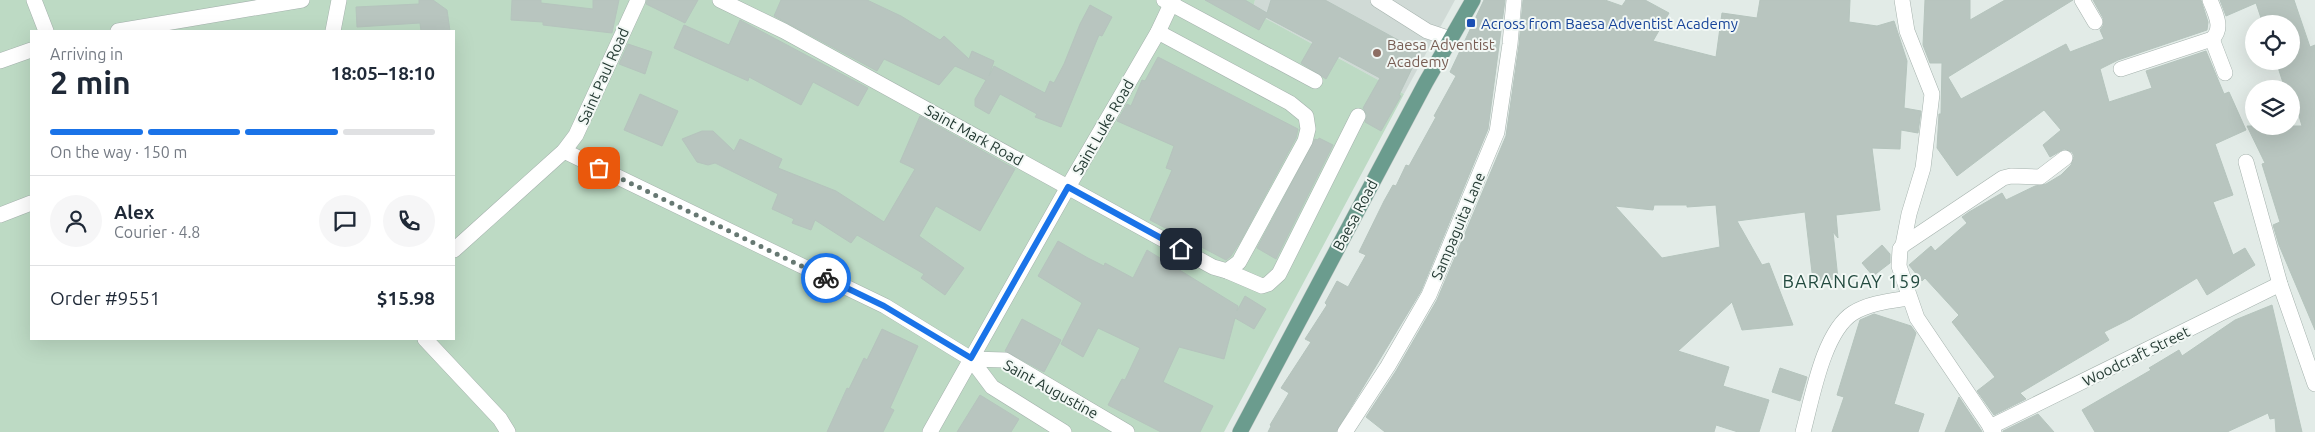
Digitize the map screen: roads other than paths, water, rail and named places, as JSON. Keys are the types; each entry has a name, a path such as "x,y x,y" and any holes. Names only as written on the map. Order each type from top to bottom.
{"main road":[{"name":"Baesa Road","path":"1240,432 1426,82 1473,0"}],"street":[{"path":"34,0 46,30"},
{"path":"124,30 302,0"},
{"path":"332,30 339,0"},
{"name":"Saint Paul Road","path":"455,249 564,150 576,135 638,0"},
{"name":"Saint Mark Road","path":"720,0 784,31 1213,267 1262,286 1268,284 1279,274 1358,116"},
{"path":"1378,0 1427,31 1451,39"},
{"name":"Sampaguita Lane","path":"1345,432 1388,366 1429,295 1497,132 1510,44 1514,0"},
{"path":"1902,0 1907,31 1932,94 1923,168 1909,214 1903,245 1900,249 1899,266 1908,298 1917,318 1992,430"},
{"path":"2082,0 2096,22"},
{"path":"2210,0 2217,21 2214,37 2225,73"},
{"path":"1169,1 1315,81"},
{"name":"Saint Luke Road","path":"930,432 1158,32 1169,1"},
{"path":"1158,32 1290,103 1306,116 1308,128 1305,141 1290,171 1239,262 1227,271"},
{"path":"2121,69 2214,37"},
{"path":"0,61 30,50"},
{"path":"564,150 884,306 971,358"},
{"path":"1903,245 2003,178 2012,176 2040,177 2065,158"},
{"path":"2246,162 2280,284 2315,384"},
{"path":"0,215 30,203"},
{"name":"Woodcraft Street","path":"1992,430 2280,284"},
{"path":"1803,432 1828,343 1836,328 1852,314 1869,305 1908,298"},
{"path":"426,340 500,419 508,432"},
{"name":"Saint Augustine","path":"971,358 992,387 1064,432"},
{"name":"Saint Augustine","path":"971,358 1005,360 1126,432"}],"place":[{"name":"Across from Baesa Adventist Academy","path":"1471,23"},
{"name":"Baesa Adventist Academy","path":"1377,53"}],"district":[{"name":"BARANGAY 159","path":"1852,281"}]}
